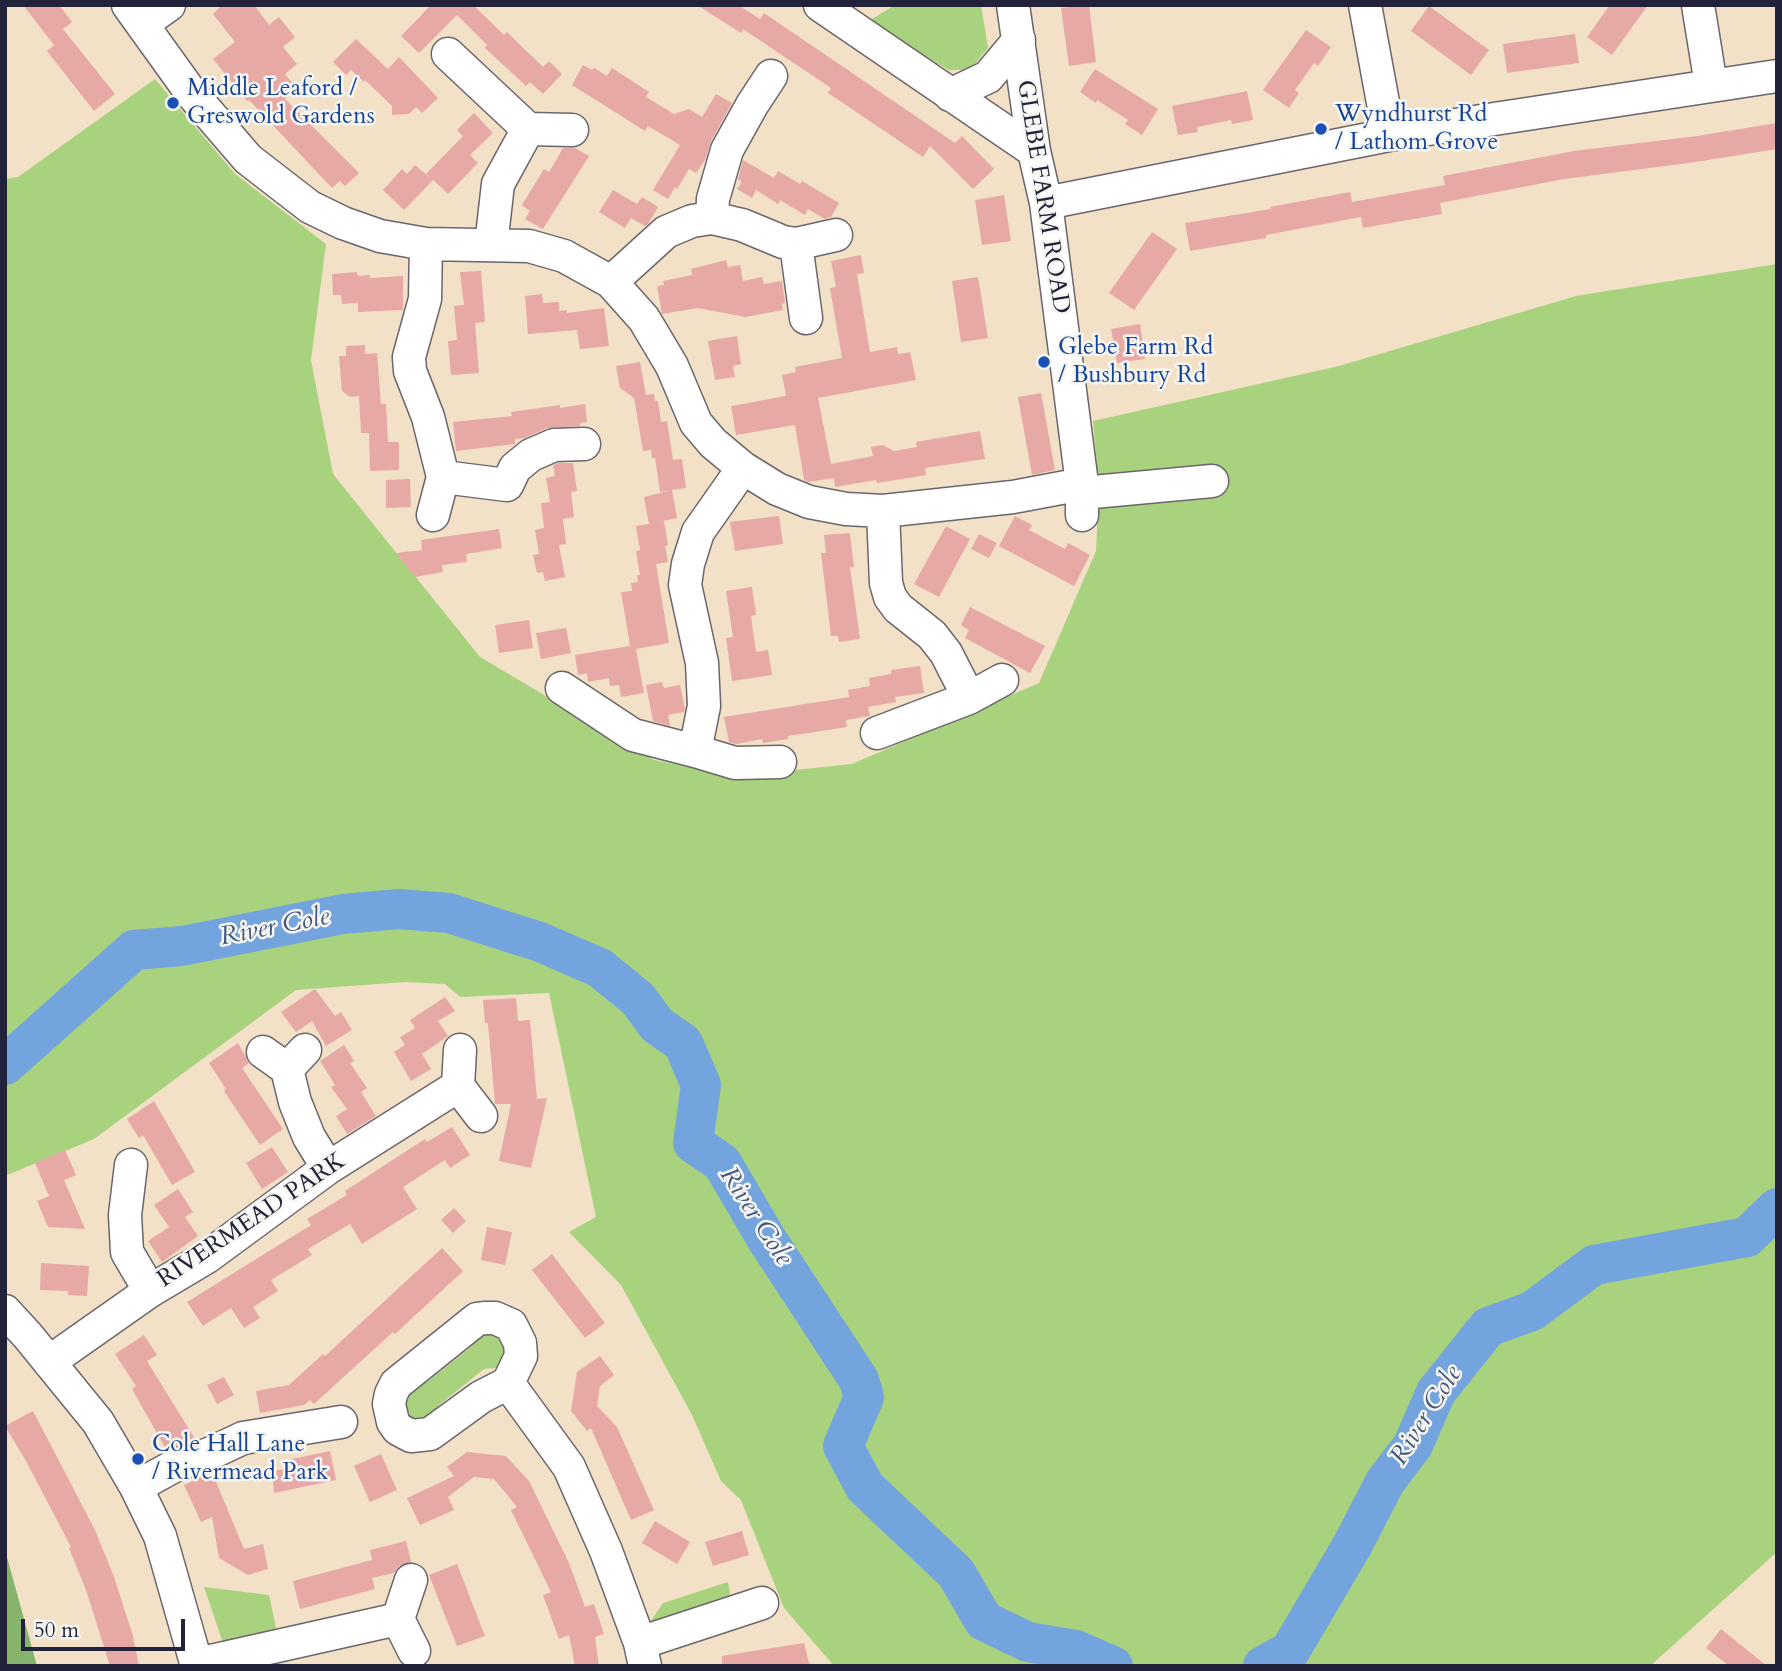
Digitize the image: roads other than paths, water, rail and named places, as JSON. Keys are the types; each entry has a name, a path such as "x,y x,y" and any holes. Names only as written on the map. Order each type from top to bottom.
{"street":[{"path":"169,5 135,15 192,94 248,159 277,183 310,207 343,223 380,236 426,244 529,246 564,256 611,282 643,319 672,366 696,423 713,443 743,468 777,488 809,502 846,509 883,511 1013,497 1082,497 1212,481"},
{"path":"820,5 1034,151"},
{"name":"GLEBE FARM ROAD","path":"1013,5 1034,151 1046,203 1082,497"},
{"path":"1365,5 1389,135"},
{"path":"1698,5 1711,85"},
{"path":"950,94 988,77 1019,40"},
{"path":"448,54 528,129 572,130"},
{"path":"712,218 713,199 727,150 771,76"},
{"path":"1046,203 1389,135 1777,76"},
{"path":"492,245 498,184 528,129"},
{"path":"611,282 666,232 692,221 712,218 742,225 783,242 796,243 836,235"},
{"path":"796,243 806,318"},
{"path":"426,244 425,299 409,357 410,371 428,416 443,477 433,515"},
{"path":"443,477 507,485 515,468 531,455 554,445 584,444"},
{"path":"695,751 704,706 702,663 685,585 688,564 698,532 743,468"},
{"path":"883,511 886,583 890,597 898,608 932,635 946,653 969,698"},
{"path":"877,733 969,698 1002,680"},
{"path":"562,688 633,735 736,763 780,762"},
{"path":"460,1050 458,1086 481,1116"},
{"path":"285,1057 296,1102 309,1137 328,1168"},
{"name":"RIVERMEAD PARK","path":"49,1362 150,1291 207,1257 328,1168 458,1086"},
{"path":"131,1165 125,1215 127,1251 150,1291"},
{"path":"5,1311 98,1422 136,1487 160,1536 197,1665 398,1619"},
{"path":"508,1383 569,1467 606,1551 643,1655 762,1603"},
{"path":"136,1487 176,1465 209,1454 243,1438 341,1422"},
{"path":"411,1580 398,1619 414,1651"}],"waterway":[{"name":"River Cole","path":"5,1065 134,950 182,946 343,914 398,909 449,913 540,942 600,968 638,999 657,1025 683,1043 701,1085 693,1143 722,1163 766,1238 859,1380 864,1397 843,1446 865,1487 956,1573 984,1621 1028,1642 1076,1650 1113,1666"},
{"name":"River Cole","path":"1263,1666 1290,1651 1353,1544 1385,1482 1413,1445 1436,1392 1488,1327 1532,1311 1594,1265 1747,1237 1777,1208"}],"place":[{"name":"Middle Leaford / Greswold Gardens","path":"173,103"},
{"name":"Wyndhurst Rd / Lathom Grove","path":"1321,129"},
{"name":"Glebe Farm Rd / Bushbury Rd","path":"1044,362"},
{"name":"Cole Hall Lane / Rivermead Park","path":"138,1459"}]}
